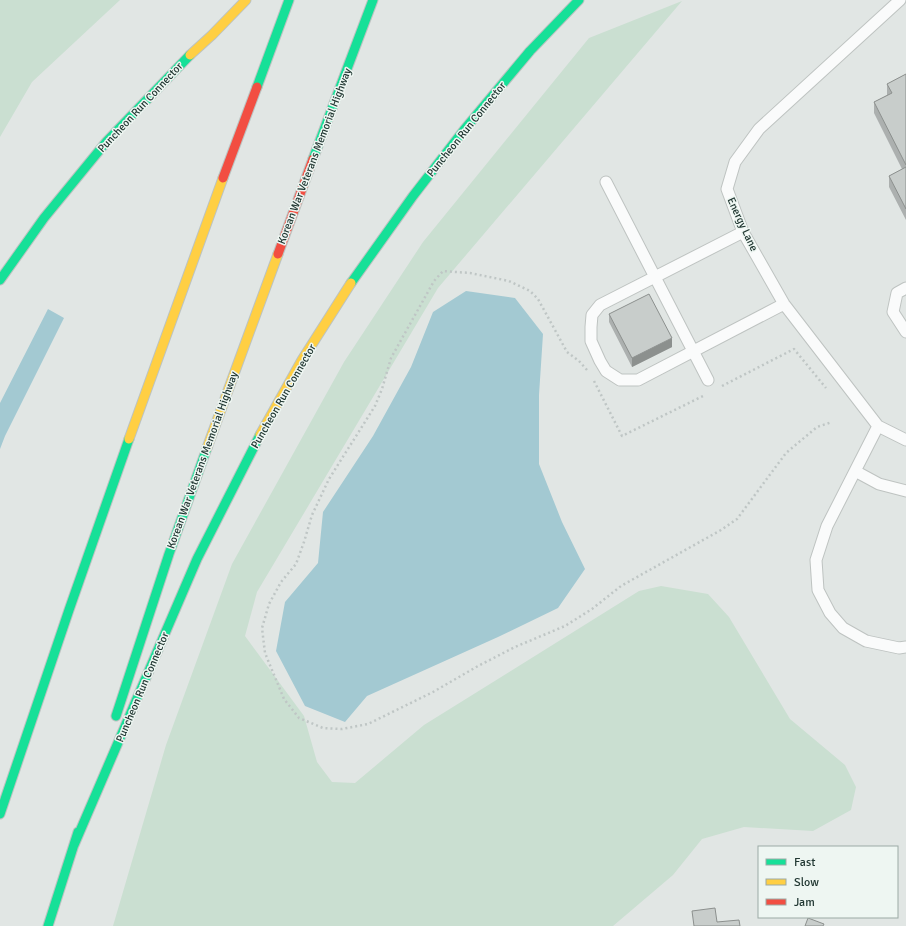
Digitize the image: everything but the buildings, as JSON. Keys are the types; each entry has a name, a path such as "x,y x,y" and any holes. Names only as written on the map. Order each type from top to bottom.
{"highway":[{"name":"Puncheon Run Connector","path":"0,280 44,218 107,141 173,71 212,35 246,0"},
{"path":"0,814 45,677 111,488 172,317 289,0"},
{"name":"Korean War Veterans Memorial Highway","path":"113,726 169,554 240,354 372,0"},
{"name":"Puncheon Run Connector","path":"74,845 197,559 264,427 302,360 341,298 412,196 464,130 530,51 579,0"},
{"path":"48,926 106,748"}],"lane":[{"name":"Energy Lane","path":"900,0 759,129 735,162 727,189 744,232 784,304 878,426 906,440"},
{"path":"606,182 708,380"},
{"path":"744,232 600,306 592,315 591,341 600,361 606,371 620,380 638,380 784,304"},
{"path":"906,288 897,293 893,312 906,332"},
{"path":"878,426 827,526 816,560 818,590 830,612 843,628 866,642 899,648 906,647"},
{"path":"855,471 879,484 906,491"}],"path":[{"path":"470,273 443,271 434,281 391,358 382,389 375,406 329,479 312,515 296,564 281,582 272,599 262,628 265,653 284,699 299,718 322,728 342,729 368,724 433,692 509,650 565,626 592,609 621,586 737,519 786,453 817,427 832,422"}],"green space":[{"path":"0,0 120,0 32,82 0,137"},
{"path":"682,1 438,288 257,592 245,636 304,716 317,762 332,782 355,783 424,725 639,591 661,586 708,594 729,617 790,719 845,765 856,787 851,810 813,831 744,827 702,839 673,875 613,926 113,926 166,745 232,564 344,362 423,242 589,38"}],"water":[{"path":"466,291 515,298 543,334 539,395 539,464 562,522 585,569 558,608 498,637 367,696 345,722 305,706 276,651 285,602 318,563 323,512 373,436 411,367 433,312"},
{"path":"48,309 64,318 5,436 0,449 0,403"}],"traffic: fast":[{"path":"257,87 289,0"},
{"path":"313,159 373,0"},
{"path":"351,283 413,196 464,130 530,51 579,0"},
{"path":"0,280 44,218 107,141 190,55"},
{"path":"74,845 197,559 260,435"},
{"path":"0,814 129,439"},
{"path":"116,716 169,554 207,448"},
{"path":"48,926 78,832"}],"traffic: slow":[{"path":"190,55 246,0"},
{"path":"129,439 223,178"},
{"path":"207,448 278,254"},
{"path":"260,435 302,360 351,283"}],"traffic: jam":[{"path":"223,178 257,87"},
{"path":"278,254 313,159"}]}
